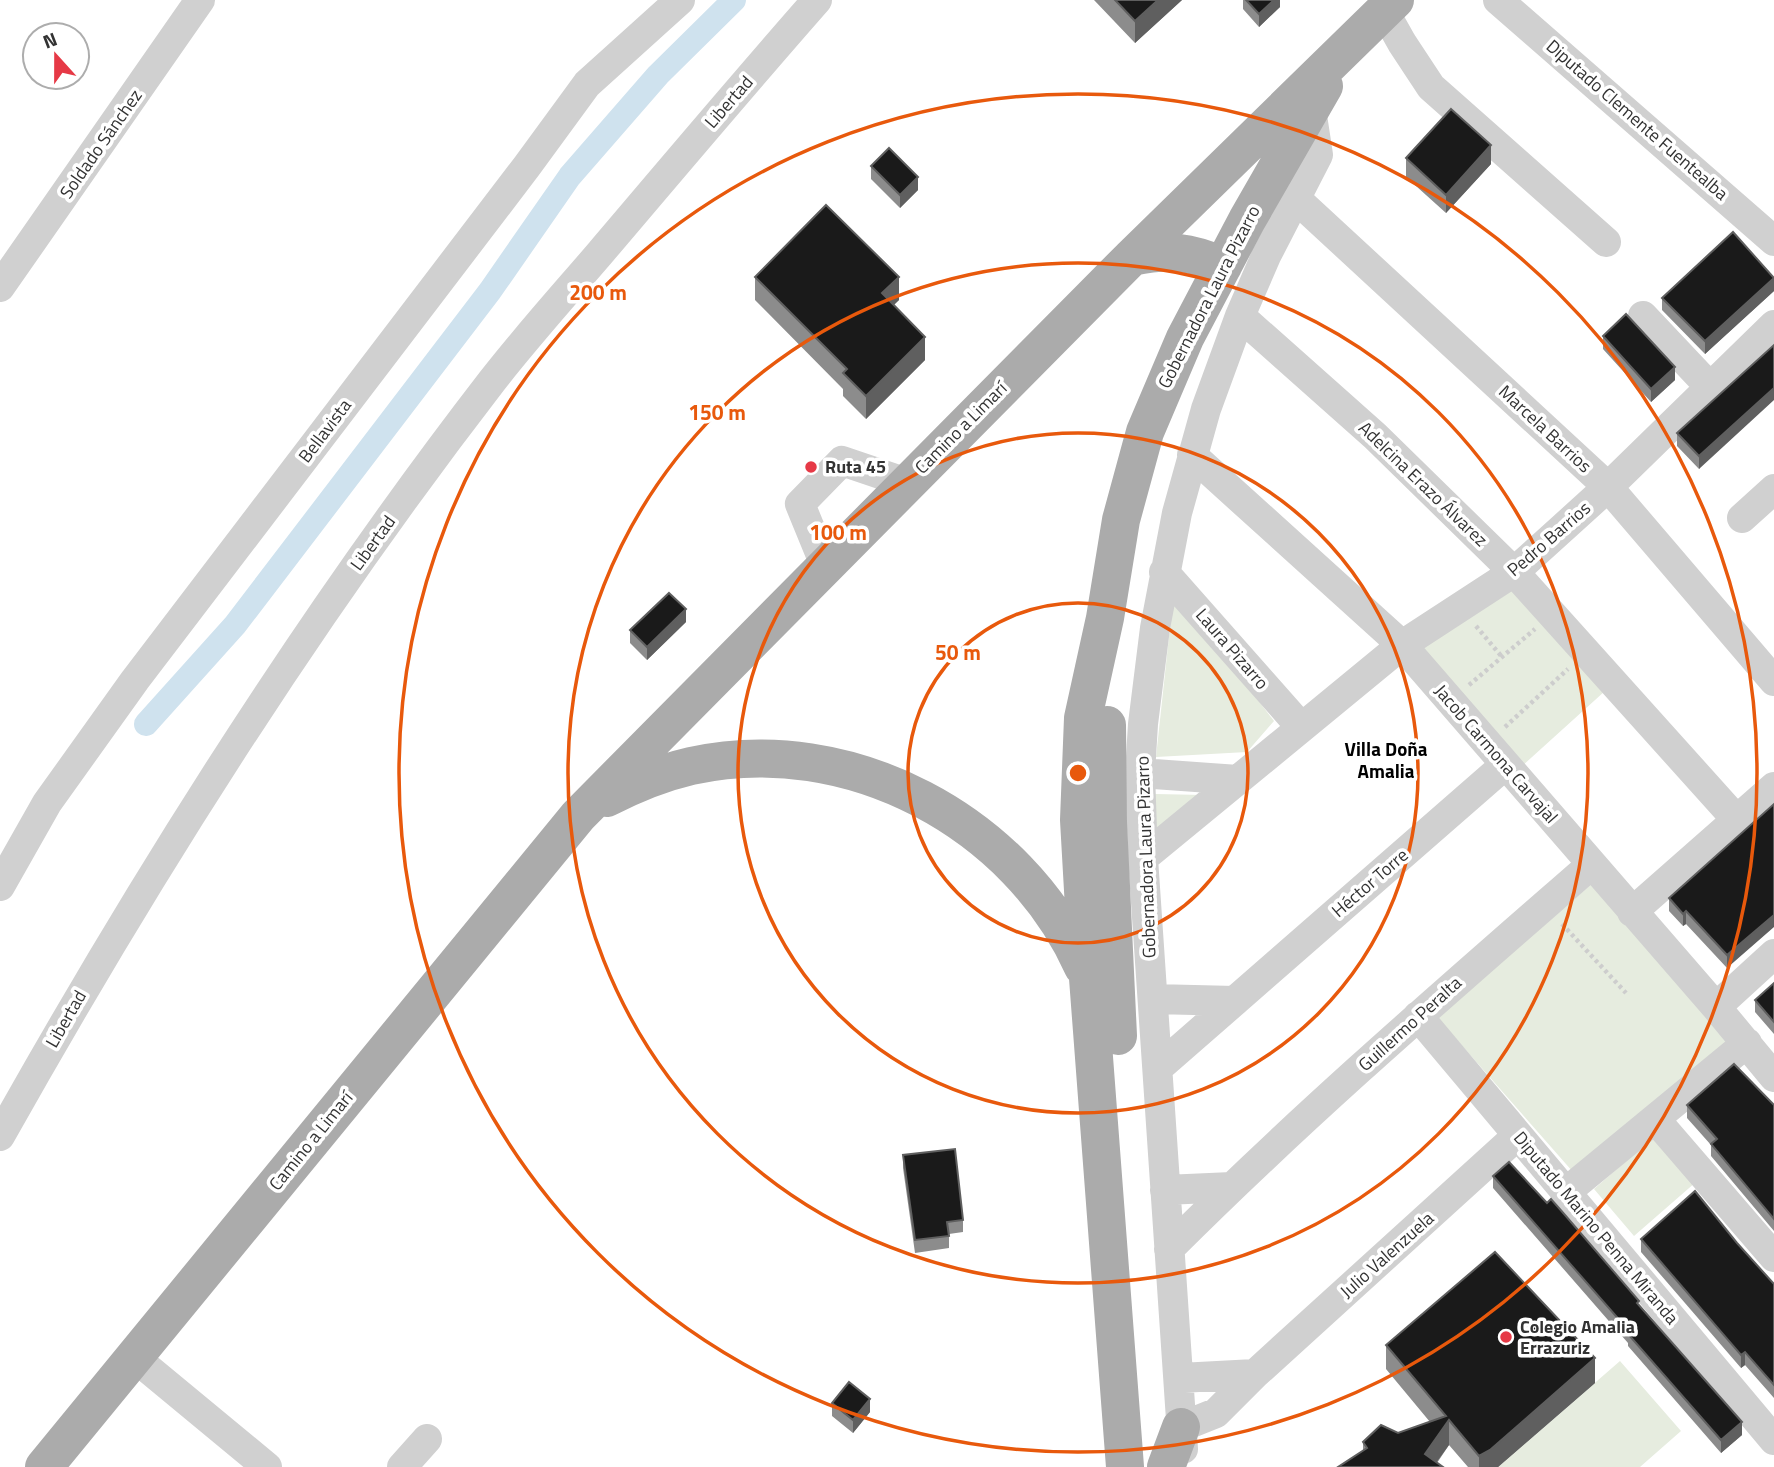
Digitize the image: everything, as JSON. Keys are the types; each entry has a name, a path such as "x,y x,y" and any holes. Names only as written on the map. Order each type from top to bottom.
{"main road":[{"name":"Camino a Limarí","path":"44,1467 578,816 1132,257 1389,5"},
{"name":"Gobernadora Laura Pizarro","path":"1125,1467 1088,978 1079,820 1083,718 1105,618 1121,520 1146,432 1185,338 1247,220 1348,44"},
{"path":"1200,190 1202,205 1211,218 1225,224 1247,220"},
{"path":"1132,257 1160,251 1179,251 1223,266"},
{"name":"Gobernadora Laura Pizarro","path":"1105,618 1108,822 1121,1109 1147,1467"},
{"path":"669,722 694,765"},
{"name":"Camino a Limarí","path":"578,816 630,786 694,765 741,760 801,761 871,777 904,790 966,824 1019,871 1042,897 1062,926 1088,978"},
{"path":"1088,978 1121,1109"},
{"path":"1166,1467 1181,1427"}],"street":[{"name":"Soldado Sánchez","path":"0,287 200,0"},
{"name":"Bellavista","path":"0,886 47,803 135,680 587,84 680,0"},
{"name":"Libertad","path":"0,1136 73,1007 202,796 277,681 419,478 494,378 817,0"},
{"name":"Diputado Clemente Fuentealba","path":"1498,0 1774,241"},
{"path":"1389,5 1402,43 1431,87 1606,242"},
{"name":"Gobernadora Laura Pizarro","path":"1185,1467 1143,858 1140,773 1148,676 1164,572 1192,455 1240,316 1294,197 1318,155 1311,109"},
{"name":"Marcela Barrios","path":"1294,197 1608,487 1774,681"},
{"name":"Adelcina Erazo Álvarez","path":"1240,316 1375,436 1514,572 1736,819"},
{"path":"1643,316 1710,387"},
{"name":"Pedro Barrios","path":"1143,858 1402,645 1514,572 1608,487 1774,325"},
{"name":"Jacob Carmona Carvajal","path":"1192,455 1402,645 1774,1077"},
{"path":"825,565 800,504 842,461 907,483"},
{"path":"1742,518 1774,489"},
{"name":"Laura Pizarro","path":"1164,572 1301,727"},
{"name":"Héctor Torre","path":"1157,1068 1235,1001 1496,755"},
{"path":"1140,773 1238,780"},
{"path":"1632,912 1774,787"},
{"name":"Guillermo Peralta","path":"1169,1249 1232,1187 1418,1016 1591,865"},
{"path":"1716,1007 1774,954"},
{"path":"1153,999 1235,1001"},
{"name":"Diputado Marino Penna Miranda","path":"1418,1016 1774,1440"},
{"path":"1566,1192 1746,1043"},
{"path":"1655,1119 1774,1256"},
{"name":"Julio Valenzuela","path":"1181,1427 1216,1413 1255,1374 1518,1135"},
{"path":"1165,1190 1232,1187"},
{"path":"134,1357 267,1467"},
{"path":"1180,1378 1255,1374"},
{"path":"402,1467 426,1439"}],"path":[{"path":"1460,607 1502,657"},
{"path":"1451,702 1543,622"},
{"path":"1496,755 1578,660"},
{"path":"1545,905 1626,993"}],"shaded area":[{"path":"1512,586 1605,691 1521,767 1417,648"},
{"path":"1174,590 1274,721 1247,752 1156,757"},
{"path":"1155,794 1204,795 1155,840"},
{"path":"1593,883 1731,1041 1573,1172 1436,1016"},
{"path":"1656,1135 1696,1182 1634,1236 1594,1189"},
{"path":"1620,1361 1681,1431 1640,1467 1498,1467"}],"building":[{"path":"1115,0 1158,0 1135,21"},
{"path":"1246,0 1274,0 1259,14"},
{"path":"1451,109 1491,145 1446,195 1406,158"},
{"path":"889,148 918,177 900,195 871,166"},
{"path":"826,205 899,277 882,293 925,337 866,396 843,373 847,369 755,277"},
{"path":"1733,232 1774,278 1705,341 1662,298"},
{"path":"1626,314 1675,367 1651,389 1603,336"},
{"path":"1774,345 1774,388 1699,456 1677,433"},
{"path":"669,593 686,609 647,647 630,630"},
{"path":"1774,804 1774,915 1727,955 1686,911 1683,914 1669,898"},
{"path":"1774,983 1774,1022 1755,1000"},
{"path":"1734,1064 1774,1105 1774,1219 1711,1144 1717,1139 1687,1105"},
{"path":"955,1149 963,1220 947,1222 949,1236 915,1240 903,1155"},
{"path":"1509,1162 1547,1203 1551,1199 1639,1301 1637,1303 1742,1422 1721,1440 1493,1176"},
{"path":"1695,1191 1774,1284 1774,1385 1745,1352 1741,1355 1641,1239"},
{"path":"1495,1252 1595,1358 1490,1450 1479,1456 1449,1420 1425,1454 1443,1467 1338,1467 1367,1448 1363,1442 1381,1425 1398,1433 1446,1416 1386,1345"},
{"path":"849,1382 870,1399 853,1420 832,1403"}],"waterway":[{"path":"146,724 235,625 490,291 570,176 658,75 734,0"}],"place":[{"name":"Ruta 45","path":"811,467"},
{"name":"Colegio Amalia Errazuriz","path":"1506,1337"}],"district":[{"name":"Villa Doña Amalia","path":"1386,760"}]}
